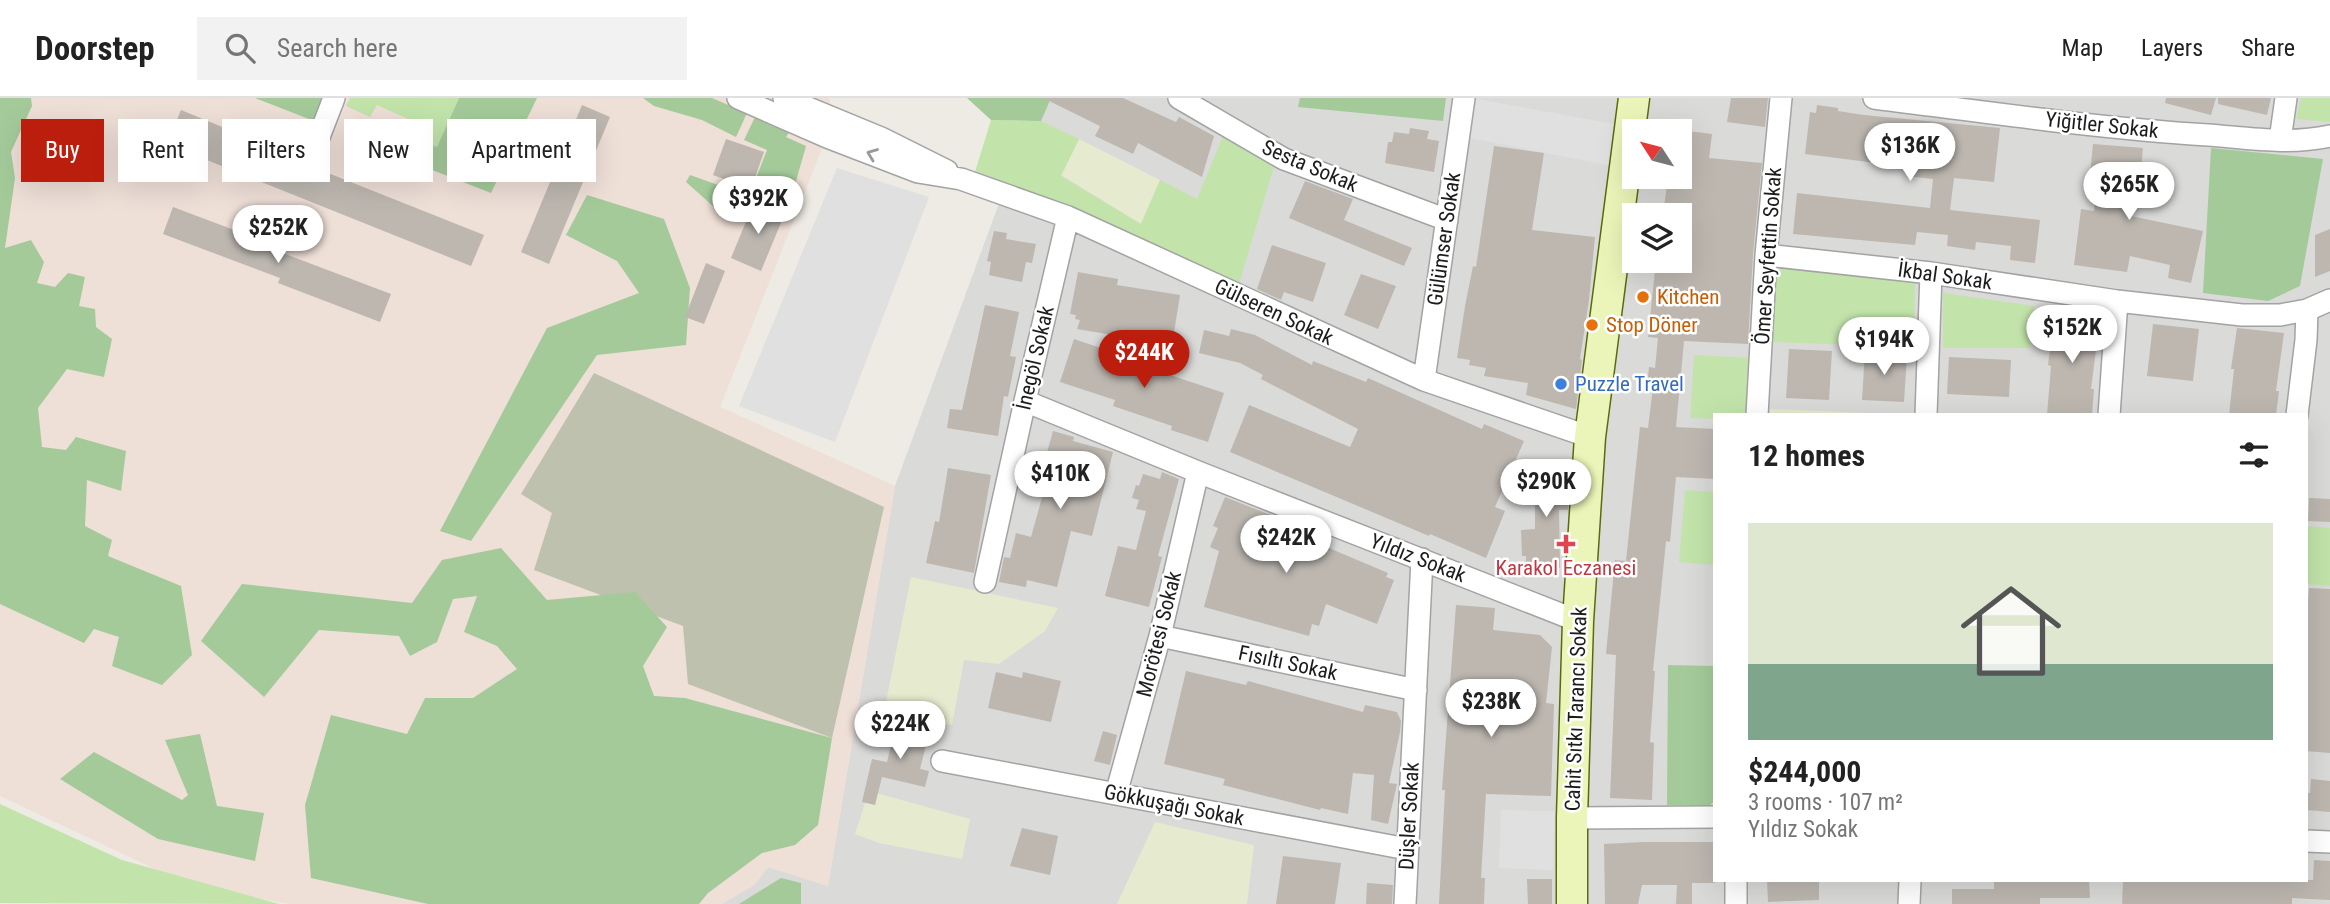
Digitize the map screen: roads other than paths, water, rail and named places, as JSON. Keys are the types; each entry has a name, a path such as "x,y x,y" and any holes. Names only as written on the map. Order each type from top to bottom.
{"street":[{"path":"326,119 334,98"},
{"path":"738,98 827,137 918,172 961,179"},
{"path":"784,98 881,138 961,179"},
{"name":"Sesta Sokak","path":"1179,98 1284,159 1447,220"},
{"name":"Gülümser Sokak","path":"1424,380 1464,98"},
{"name":"Cahit Sıtkı Tarancı Sokak","path":"1572,904 1578,621 1590,437 1634,98"},
{"name":"Ömer Seyfettin Sokak","path":"1757,413 1766,255 1781,98"},
{"name":"Yiğitler Sokak","path":"1874,98 2142,131 2280,140 2330,136"},
{"path":"2280,140 2286,98"},
{"name":"Gülseren Sokak","path":"961,179 1068,217 1424,380 1590,437"},
{"name":"İnegöl Sokak","path":"985,582 1068,217"},
{"name":"İkbal Sokak","path":"1766,255 2242,315 2280,315 2307,310 2330,300"},
{"path":"1926,413 1931,274"},
{"path":"2109,413 2117,301"},
{"path":"2297,413 2307,310"},
{"name":"Yıldız Sokak","path":"1025,401 1578,621"},
{"name":"Morötesi Sokak","path":"1116,794 1160,636 1198,472"},
{"name":"Düşler Sokak","path":"1405,904 1422,559"},
{"name":"Fısıltı Sokak","path":"1160,636 1416,690"},
{"name":"Gökkuşağı Sokak","path":"942,761 1407,849"},
{"path":"1572,818 1713,817"},
{"path":"2308,841 2330,842"},
{"path":"1736,882 1736,904"},
{"path":"1909,904 1910,882"}],"place":[{"name":"Kitchen","path":"1643,297"},
{"name":"Stop Döner","path":"1592,325"},
{"name":"Puzzle Travel","path":"1561,384"},
{"name":"Karakol Eczanesi","path":"1566,544"}]}
